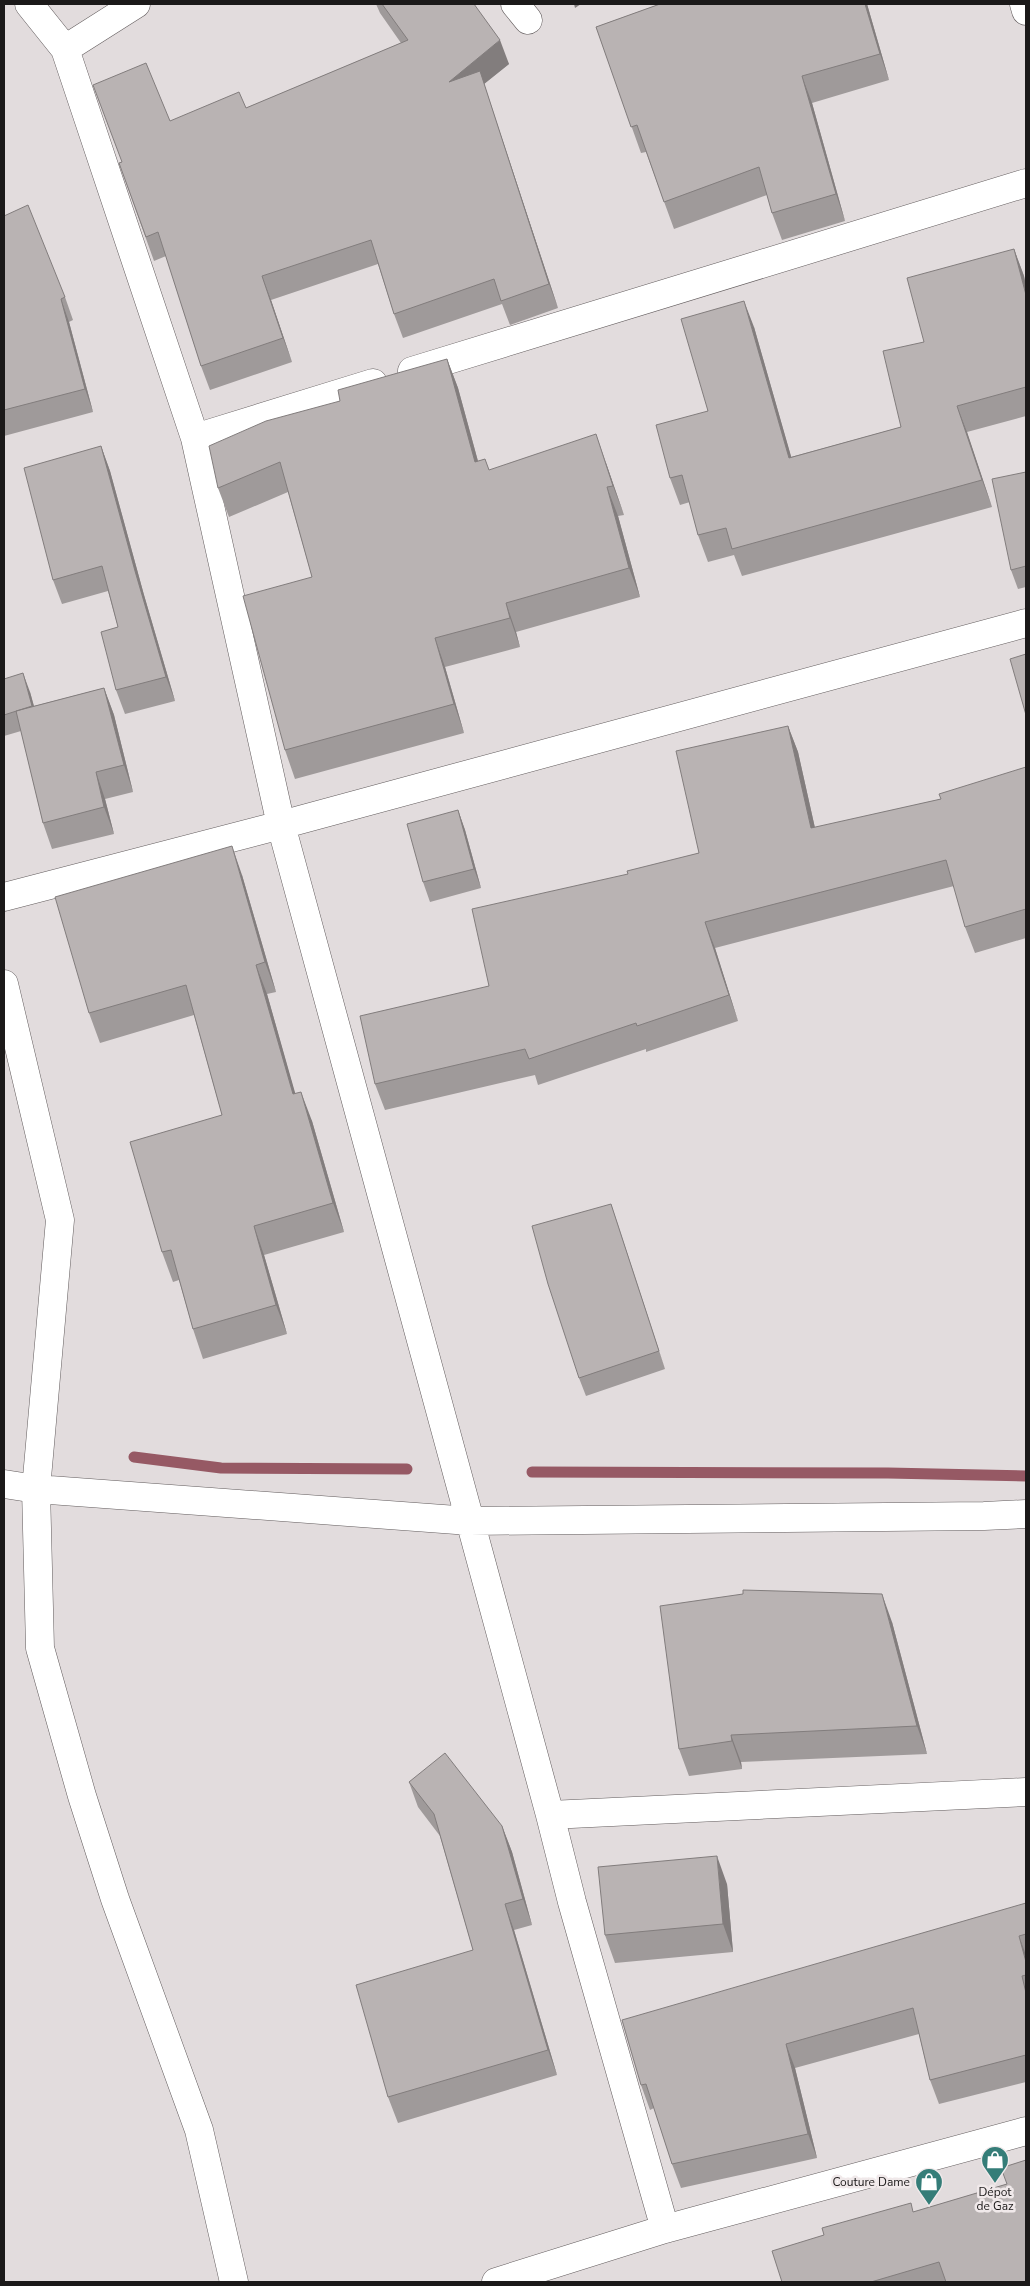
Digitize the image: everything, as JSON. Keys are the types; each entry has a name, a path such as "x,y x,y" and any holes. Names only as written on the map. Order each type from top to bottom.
{"street":[{"path":"29,4 65,49 195,438 282,825 572,1902 664,2229"},
{"path":"65,49 136,4"},
{"path":"1024,4 1026,11"},
{"path":"195,438 1026,184"},
{"path":"4,897 282,825 1026,623"},
{"path":"4,984 60,1220 36,1489 40,1648 82,1796 115,1899 199,2130 234,2282"},
{"path":"4,1484 36,1489 470,1521 1026,1514"},
{"path":"550,1815 1026,1792"},
{"path":"496,2282 664,2229 1026,2130"}],"building":[{"path":"382,4 474,4 500,40 449,82 480,71 549,284 501,301 494,279 394,314 371,240 262,276 283,338 201,366 158,232 146,237 119,163 122,162 93,85 146,63 170,121 239,92 246,108 408,40"},
{"path":"660,4 865,4 880,54 802,76 836,194 772,213 759,167 664,202 637,125 631,127 596,27"},
{"path":"28,205 65,297 61,299 85,389 4,410 4,216"},
{"path":"1014,249 1026,295 1026,387 957,406 982,480 732,549 726,528 698,535 682,475 670,478 656,425 708,411 681,319 744,301 789,458 901,427 883,351 924,342 907,278"},
{"path":"447,359 475,462 485,459 489,470 596,434 613,486 607,487 629,568 506,603 510,618 435,638 454,704 285,750 243,596 312,577 280,462 218,488 209,446 266,421 340,401 338,390"},
{"path":"101,446 166,677 116,690 101,632 118,627 102,566 53,580 24,468"},
{"path":"1026,472 1026,566 1011,570 992,479"},
{"path":"1026,654 1026,715 1010,659"},
{"path":"23,673 32,706 4,715 4,679"},
{"path":"104,688 124,765 96,772 104,807 43,823 16,711"},
{"path":"788,726 811,828 941,799 939,794 1026,767 1026,909 965,927 946,860 705,922 729,995 637,1026 636,1023 529,1059 525,1049 375,1084 360,1016 489,986 472,909 628,874 627,871 699,853 676,751"},
{"path":"458,810 474,869 423,882 407,824"},
{"path":"232,846 265,962 256,965 293,1094 301,1092 333,1203 254,1226 276,1305 193,1329 171,1250 162,1252 130,1142 222,1115 186,985 89,1013 55,897"},
{"path":"611,1204 659,1351 579,1378 548,1284 532,1226"},
{"path":"743,1590 882,1594 917,1726 731,1735 732,1741 679,1749 660,1606 743,1594"},
{"path":"445,1753 502,1826 523,1899 505,1904 548,2050 388,2097 356,1985 473,1950 434,1814 409,1782"},
{"path":"717,1856 723,1924 605,1935 598,1867"},
{"path":"1026,1903 1026,1934 1019,1936 1026,1962 1026,1975 1022,1976 1026,1993 1026,2055 930,2080 913,2008 786,2044 808,2134 672,2164 646,2084 641,2085 622,2020"},
{"path":"1026,2160 1026,2282 946,2282 939,2262 871,2282 782,2282 772,2251 824,2235 822,2228 911,2203 913,2212 1007,2184 1001,2168"}],"waterway":[{"path":"134,1457 221,1468 407,1469"},
{"path":"532,1472 888,1473 1026,1476"}],"place":[{"name":"Dépot de Gaz","path":"995,2184"},
{"name":"Couture Dame","path":"929,2206"}]}
